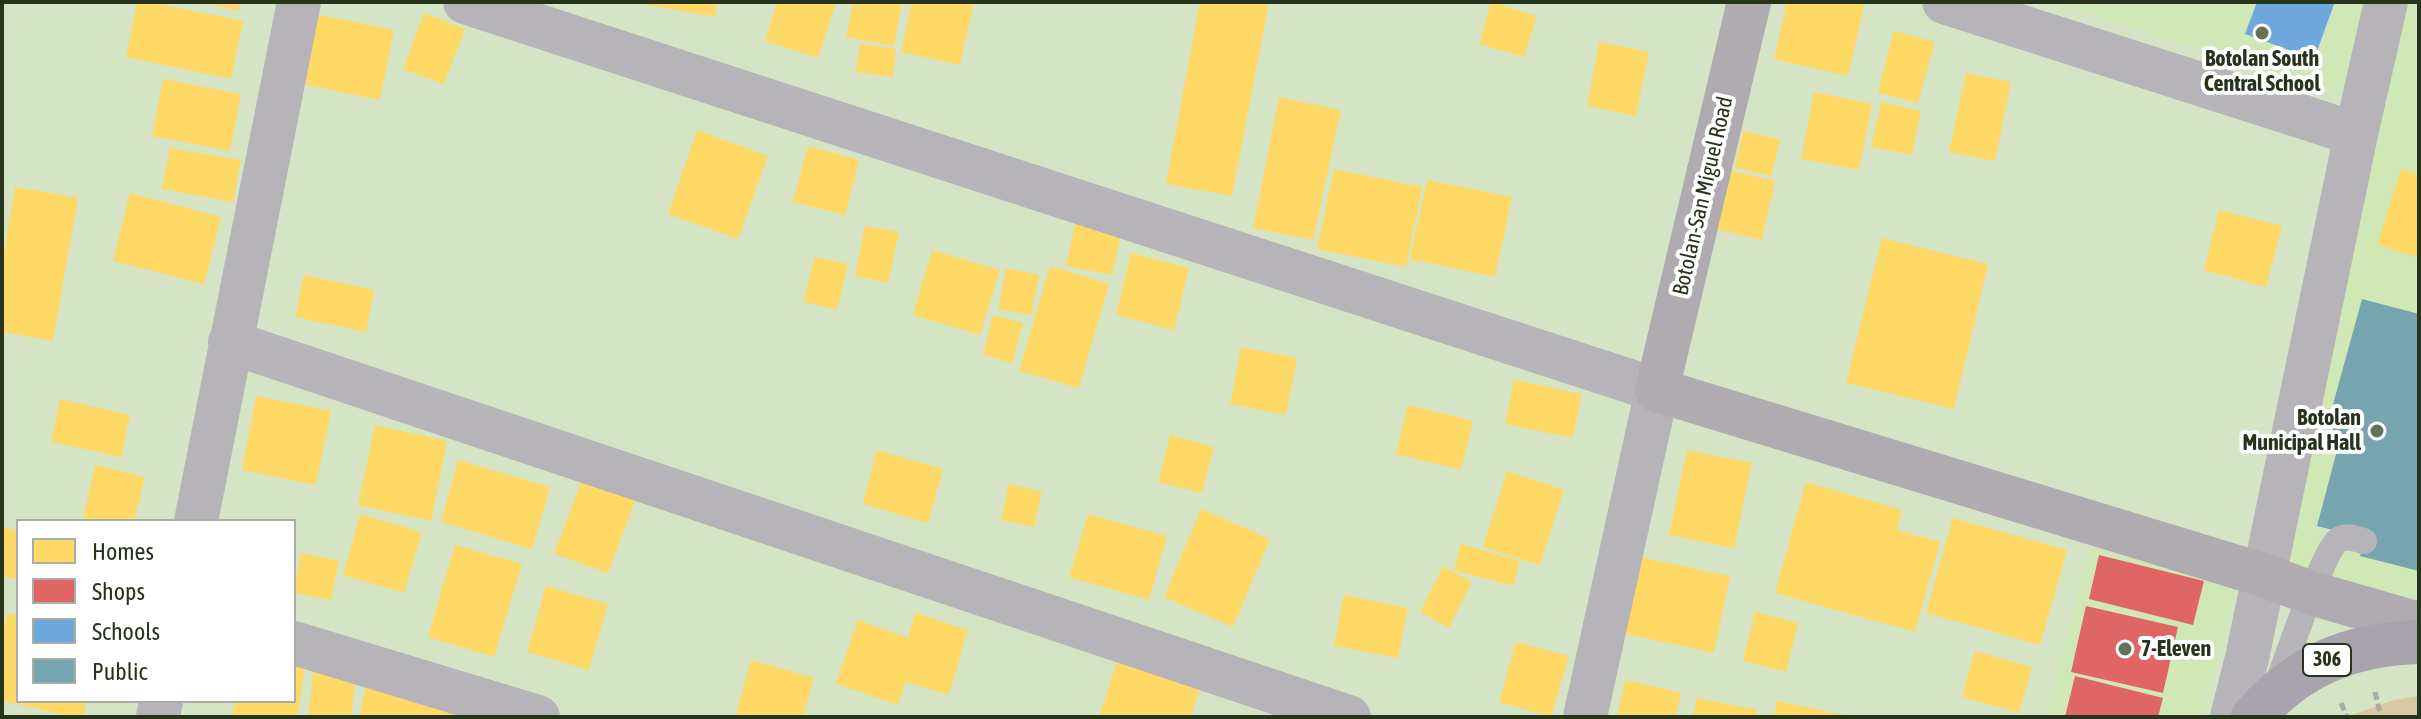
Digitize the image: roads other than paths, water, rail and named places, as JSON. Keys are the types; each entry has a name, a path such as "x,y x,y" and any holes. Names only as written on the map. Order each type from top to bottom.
{"main road":[{"name":"Botolan-San Miguel Road","path":"1657,390 1749,2"},
{"path":"1657,390 2419,624"},
{"name":"306","path":"2264,706 2288,682 2322,662 2377,646 2419,642"}],"street":[{"path":"196,519 299,2"},
{"path":"465,2 1657,390 1585,717"},
{"path":"1944,2 2356,134"},
{"path":"2232,717 2250,645 2386,2"},
{"path":"230,342 1349,717"},
{"path":"296,644 538,717"}],"lane":[{"path":"2264,706 2311,593 2337,540 2346,536 2364,541"}],"place":[{"name":"Botolan South Central School","path":"2262,33"},
{"name":"Botolan Municipal Hall","path":"2377,431"},
{"name":"7-Eleven","path":"2125,649"}]}
